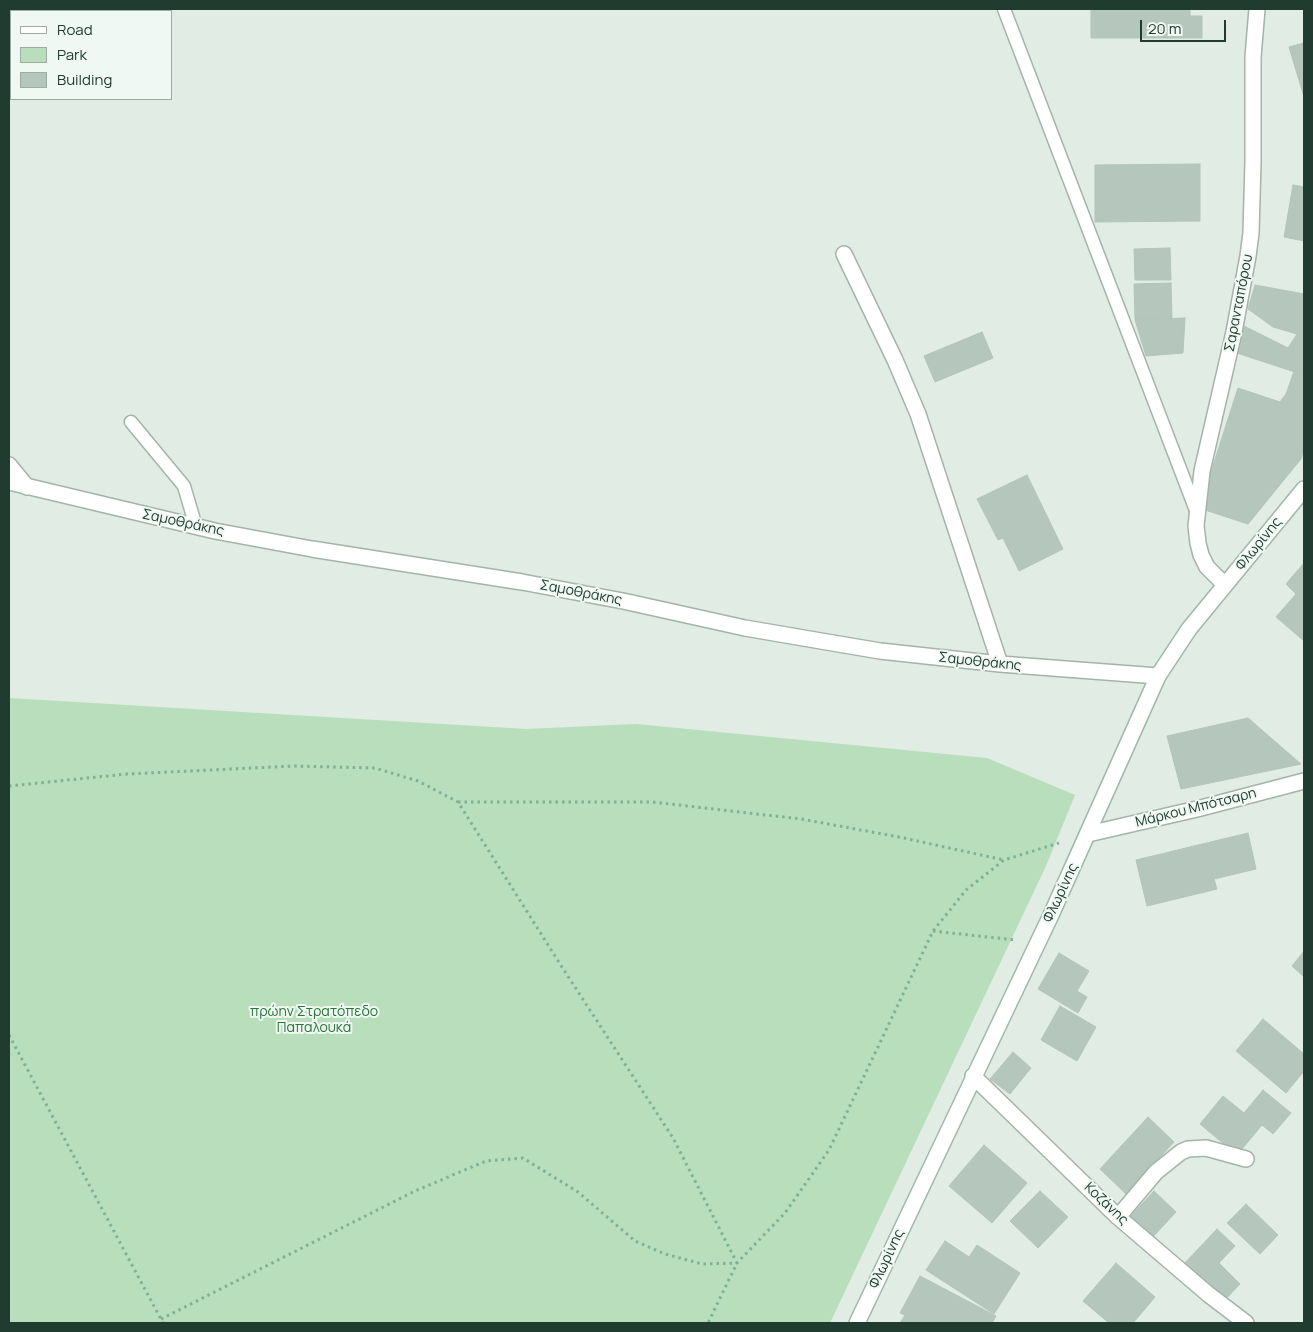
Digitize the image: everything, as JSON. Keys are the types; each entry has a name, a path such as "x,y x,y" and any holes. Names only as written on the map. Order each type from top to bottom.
{"street":[{"name":"Σαρανταπόρου","path":"1225,585 1207,566 1201,555 1198,543 1198,514 1202,471 1234,332 1251,233 1254,152 1253,57 1256,9"},
{"path":"844,254 895,360 918,414 1000,664"},
{"path":"9,465 27,487"},
{"name":"Σαμοθράκης","path":"9,482 196,527 312,549 522,582 623,601 745,628 880,651 1000,664 1158,676"},
{"name":"Φλωρίνης","path":"857,1323 1038,943 1158,676 1189,629 1304,489"},
{"name":"Μάρκου Μπότσαρη","path":"1088,834 1197,809 1304,780"},
{"name":"Κοζάνης","path":"973,1076 1118,1217 1208,1294 1246,1323"},
{"path":"1118,1217 1156,1172 1181,1152 1188,1149 1206,1148 1246,1159"}],"lane":[{"path":"1004,9 1198,514"},
{"path":"131,422 184,486 196,527"}],"path":[{"path":"9,786 127,774 294,766 374,768 418,781 458,802 652,802 801,819 898,836 1004,860"},
{"path":"458,802 673,1138 737,1262"},
{"path":"708,1323 737,1262 785,1213 829,1150 933,931 966,890 1004,860 1088,834"},
{"path":"933,931 1038,943"},
{"path":"9,1035 163,1323"},
{"path":"160,1318 415,1191 486,1161 523,1158 578,1192 635,1241 665,1254 702,1264 737,1262"}],"green space":[{"name":"πρώην Στρατόπεδο Παπαλουκά","path":"9,698 526,729 636,724 987,758 1075,795 1046,866 830,1323 9,1323"}],"building":[{"path":"1091,9 1190,9 1190,16 1202,16 1202,38 1091,38"},
{"path":"1304,43 1304,97 1289,47"},
{"path":"1200,164 1200,221 1095,222 1095,165"},
{"path":"1293,185 1304,187 1304,241 1284,237"},
{"path":"1170,248 1171,280 1135,280 1134,249"},
{"path":"1171,283 1172,319 1135,320 1134,284"},
{"path":"1255,285 1304,294 1304,375 1237,353 1244,326 1288,348 1297,334 1273,327 1248,309"},
{"path":"1185,318 1183,353 1146,356 1135,320"},
{"path":"982,332 993,358 935,382 924,356"},
{"path":"1294,371 1304,375 1304,447 1301,459 1248,524 1205,510 1200,506 1238,388 1280,402 1286,394"},
{"path":"1027,475 1063,549 1019,571 1003,538 998,540 977,499"},
{"path":"1304,563 1304,641 1276,617 1296,594 1286,584"},
{"path":"1248,718 1301,764 1181,789 1167,736"},
{"path":"1248,833 1256,869 1214,879 1217,889 1147,906 1136,860"},
{"path":"1304,951 1304,977 1292,966"},
{"path":"1059,953 1089,971 1077,991 1087,997 1078,1013 1038,989"},
{"path":"1060,1006 1096,1027 1077,1061 1041,1040"},
{"path":"1263,1019 1304,1054 1304,1071 1286,1093 1236,1051"},
{"path":"1013,1052 1031,1068 1010,1094 990,1079"},
{"path":"1263,1090 1291,1113 1273,1134 1262,1125 1237,1155 1200,1124 1223,1096 1244,1113"},
{"path":"1148,1117 1174,1142 1126,1194 1100,1169"},
{"path":"984,1145 1027,1183 992,1223 949,1186"},
{"path":"1040,1191 1068,1217 1038,1248 1010,1221"},
{"path":"1154,1191 1176,1212 1151,1239 1129,1218"},
{"path":"1246,1204 1278,1235 1260,1254 1227,1223"},
{"path":"1217,1229 1235,1246 1219,1263 1240,1284 1222,1303 1182,1266"},
{"path":"945,1241 969,1257 977,1245 1020,1273 994,1314 926,1270"},
{"path":"1116,1263 1155,1297 1133,1323 1109,1323 1083,1301"},
{"path":"920,1276 996,1316 992,1323 900,1323 905,1315 900,1313"}]}
